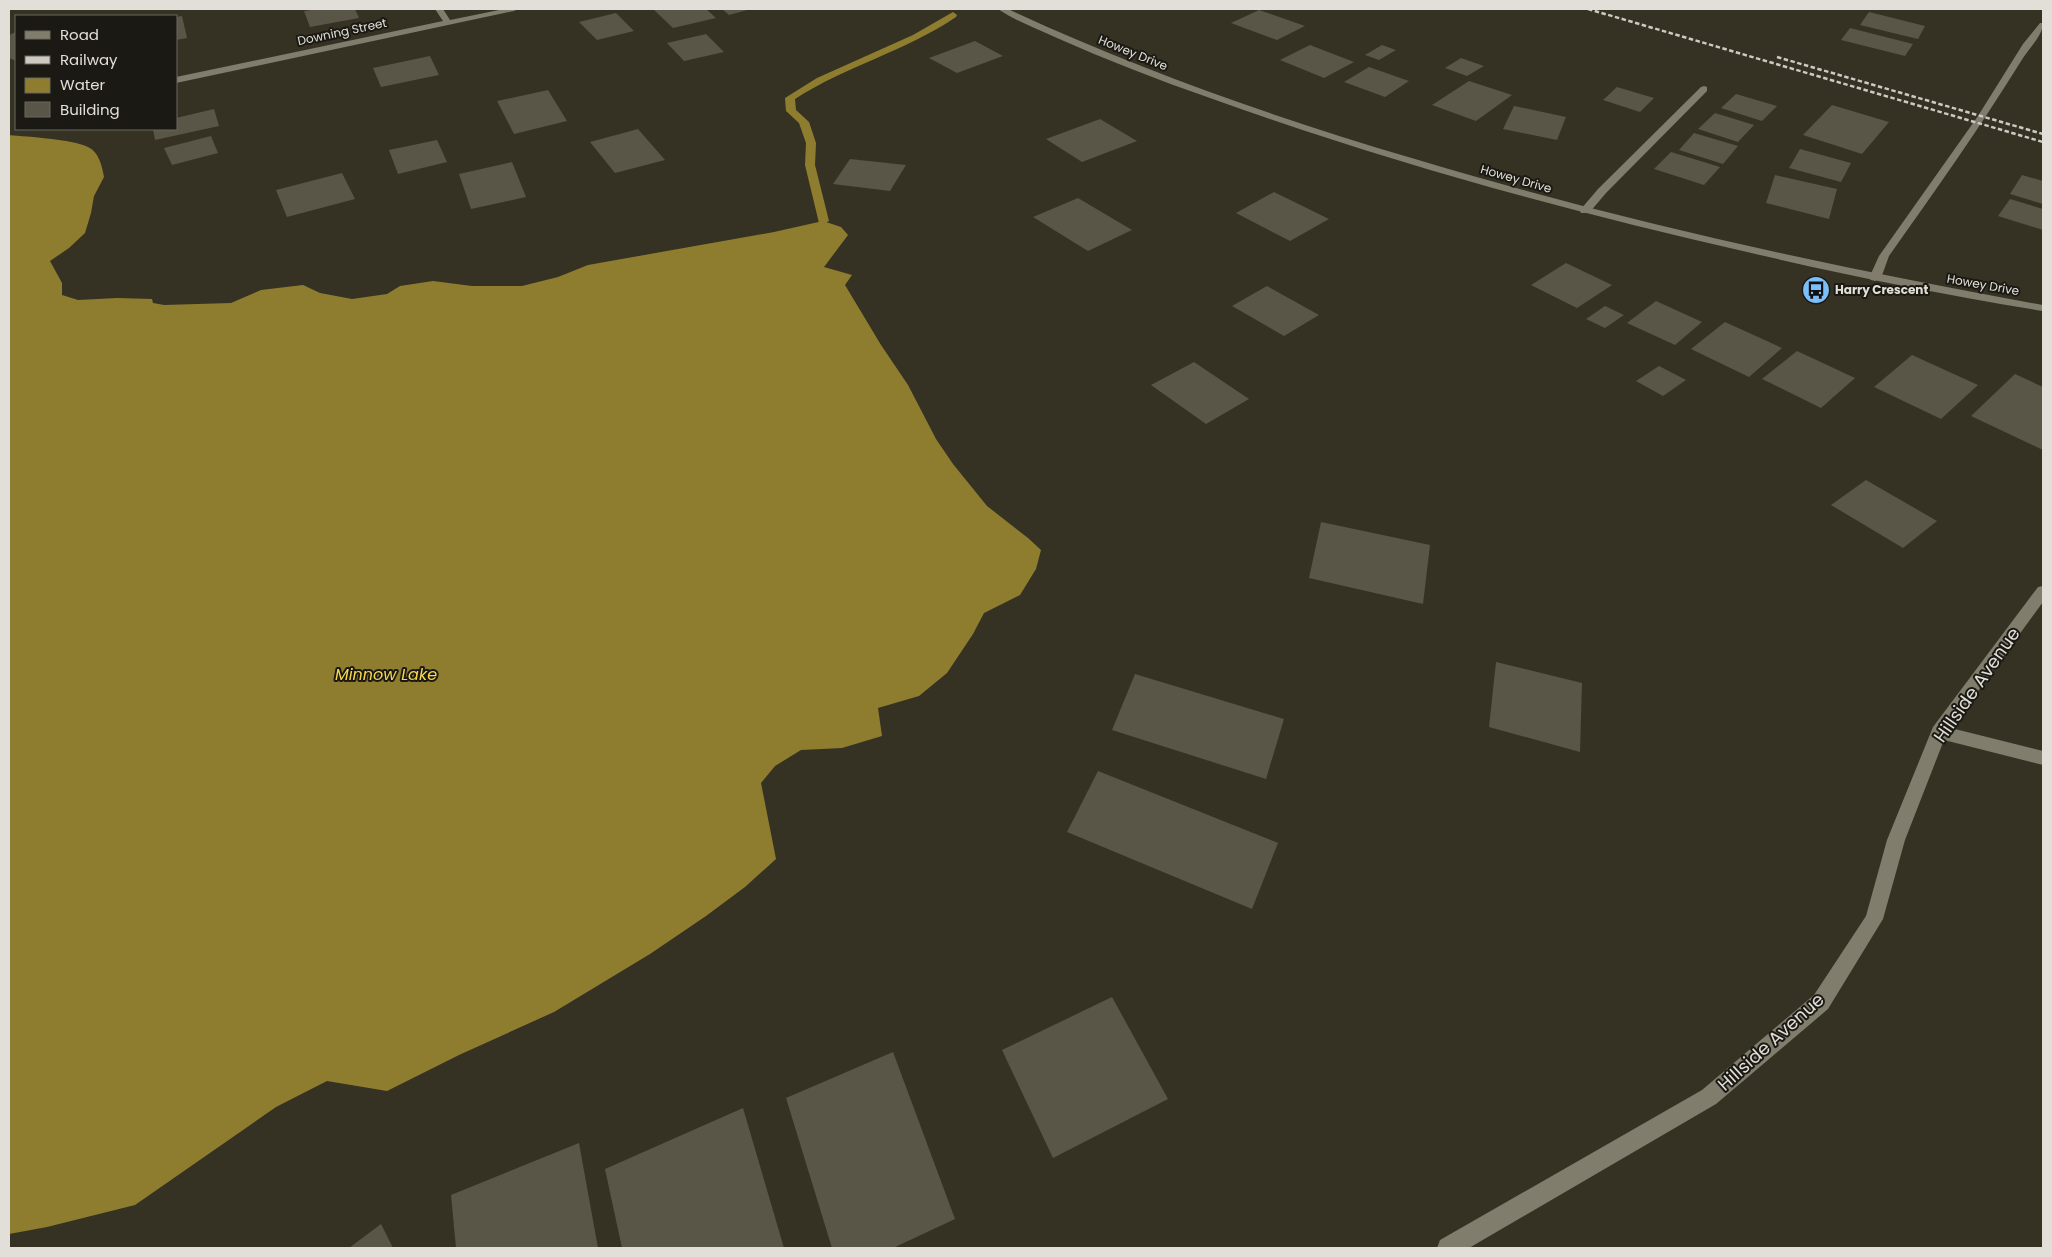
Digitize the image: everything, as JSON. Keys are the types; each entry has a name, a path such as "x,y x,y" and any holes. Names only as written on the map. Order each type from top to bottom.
{"street":[{"path":"439,9 448,22"},
{"name":"Downing Street","path":"178,80 514,9"},
{"name":"Howey Drive","path":"1002,9 1132,67 1259,113 1408,160 1585,211 1716,244 1875,278 2043,308"},
{"path":"1875,278 1884,256 1982,116 2026,46 2043,26"},
{"path":"1585,211 1602,191 1704,89"},
{"name":"Hillside Avenue","path":"1448,1248 1709,1097 1821,1002 1874,919 1896,840 1939,732 2043,591"},
{"path":"1939,732 2043,758"}],"water":[{"name":"Minnow Lake","path":"9,135 81,144 92,149 99,160 104,177 94,196 85,233 69,248 50,261 62,283 62,295 78,300 152,299 153,303 164,305 231,303 261,290 303,285 320,293 352,299 387,294 400,286 433,281 472,286 522,286 558,277 588,265 774,232 823,221 841,227 848,235 824,267 852,275 845,285 881,345 908,385 936,439 953,464 987,506 1041,550 1036,569 1020,595 984,613 973,634 947,673 919,696 878,708 882,736 842,748 801,750 775,766 761,783 776,859 745,887 650,954 554,1012 459,1055 387,1091 327,1081 276,1107 135,1205 47,1227 9,1234"}],"building":[{"path":"355,9 359,18 310,27 304,11"},
{"path":"653,9 706,9 716,18 673,28"},
{"path":"722,9 751,9 729,15"},
{"path":"1259,10 1305,26 1277,40 1231,23"},
{"path":"1869,12 1925,26 1918,39 1860,25"},
{"path":"616,13 634,31 597,40 579,22"},
{"path":"182,16 187,38 178,40 178,17"},
{"path":"1850,28 1913,44 1905,56 1841,40"},
{"path":"15,32 15,61 9,58 9,35"},
{"path":"706,34 724,52 684,61 667,43"},
{"path":"975,41 1003,56 957,73 929,58"},
{"path":"1310,45 1354,62 1324,78 1280,60"},
{"path":"1382,45 1396,50 1379,60 1365,55"},
{"path":"430,56 439,75 381,87 373,68"},
{"path":"1461,58 1484,66 1467,76 1445,68"},
{"path":"1369,67 1409,81 1385,97 1344,82"},
{"path":"1469,81 1512,95 1476,121 1432,105"},
{"path":"1617,87 1654,98 1640,112 1603,100"},
{"path":"548,90 567,121 514,134 497,101"},
{"path":"1736,94 1777,106 1762,121 1721,108"},
{"path":"1832,105 1889,122 1862,154 1803,135"},
{"path":"1514,106 1566,117 1557,140 1503,129"},
{"path":"214,109 219,126 155,140 153,130 178,130 178,118"},
{"path":"1715,113 1754,125 1738,142 1698,129"},
{"path":"1100,119 1137,141 1082,162 1046,139"},
{"path":"638,129 665,160 615,173 590,142"},
{"path":"1694,133 1738,146 1723,164 1679,150"},
{"path":"211,136 218,153 172,165 164,148"},
{"path":"437,140 447,162 398,174 389,150"},
{"path":"1800,149 1851,163 1841,182 1789,168"},
{"path":"1671,152 1720,167 1704,185 1654,169"},
{"path":"850,159 906,165 890,191 833,184"},
{"path":"512,162 526,197 471,209 459,174"},
{"path":"342,173 355,199 287,217 276,190"},
{"path":"1775,175 1837,189 1829,219 1766,203"},
{"path":"2022,175 2043,181 2043,204 2010,194"},
{"path":"1274,192 1329,219 1290,241 1236,213"},
{"path":"1078,198 1132,230 1088,251 1033,217"},
{"path":"2010,199 2043,209 2043,230 1998,216"},
{"path":"1566,263 1612,285 1577,308 1531,285"},
{"path":"1267,286 1319,315 1284,336 1232,306"},
{"path":"1656,301 1702,322 1675,345 1627,323"},
{"path":"1605,306 1624,315 1605,328 1586,319"},
{"path":"1725,322 1782,348 1749,377 1691,349"},
{"path":"1797,351 1855,378 1821,408 1762,379"},
{"path":"1912,355 1978,385 1941,419 1874,387"},
{"path":"1194,362 1249,399 1206,424 1151,385"},
{"path":"1659,366 1686,380 1663,396 1636,381"},
{"path":"2015,374 2043,387 2043,450 1971,416"},
{"path":"1866,480 1937,521 1903,548 1831,505"},
{"path":"1321,522 1430,545 1423,604 1309,578"},
{"path":"1496,662 1582,683 1580,752 1489,727"},
{"path":"1135,674 1284,719 1266,779 1112,730"},
{"path":"1098,771 1278,843 1252,909 1067,832"},
{"path":"1112,997 1168,1099 1053,1158 1002,1050"},
{"path":"893,1052 955,1219 893,1248 832,1248 786,1098"},
{"path":"743,1108 784,1248 622,1248 605,1169"},
{"path":"579,1143 598,1248 456,1248 451,1195"},
{"path":"381,1224 393,1248 349,1248"}],"waterway":[{"path":"823,221 810,165 811,143 804,122 791,111 790,98 836,72 921,35 953,15"}],"railway":[{"path":"1588,9 2043,142"},
{"path":"1777,57 2043,134"}],"place":[{"name":"Harry Crescent","path":"1816,290"}]}
